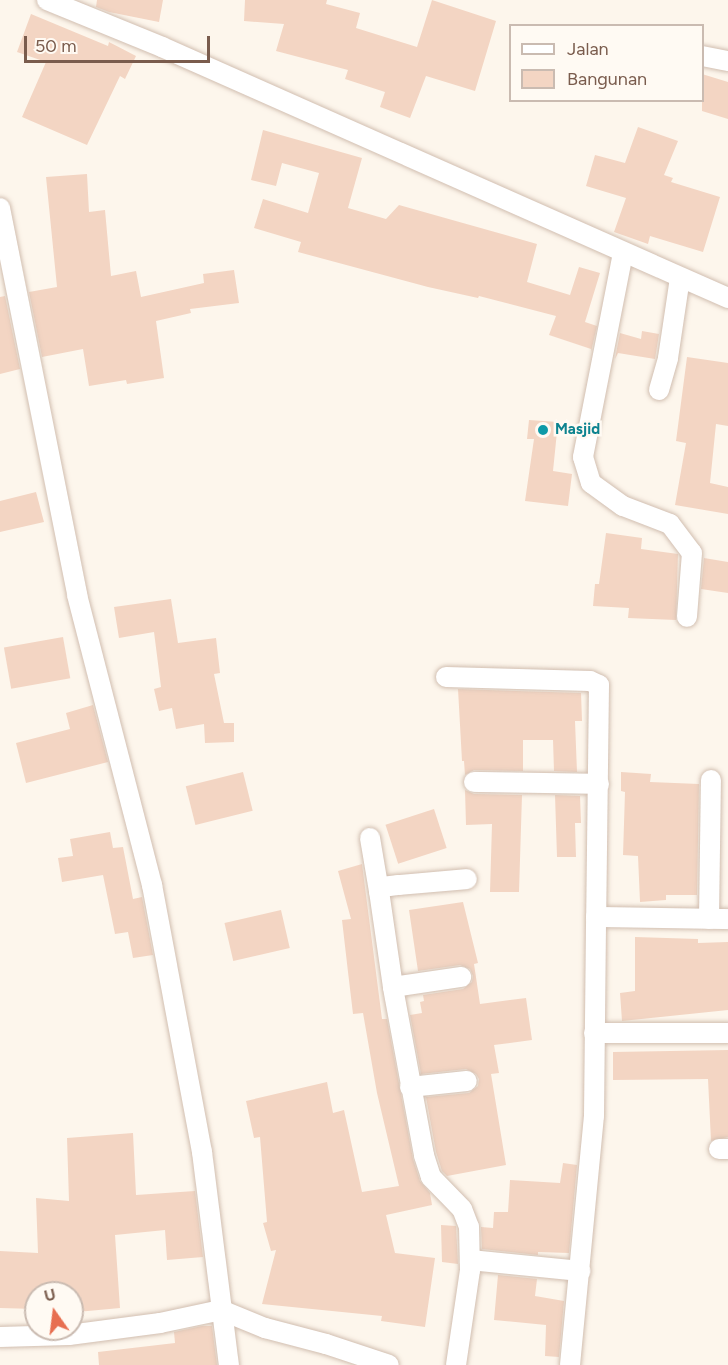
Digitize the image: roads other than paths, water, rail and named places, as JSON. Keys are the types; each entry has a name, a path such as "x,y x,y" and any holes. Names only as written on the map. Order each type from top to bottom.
{"street":[{"path":"47,0 162,47 728,298"},
{"path":"704,56 728,61"},
{"path":"0,208 77,595 152,885 202,1152 229,1365"},
{"path":"623,253 584,457 591,483 623,506 670,524 692,553 687,617"},
{"path":"659,390 668,358 680,278"},
{"path":"446,677 596,683 601,692 594,1116 570,1365"},
{"path":"596,917 719,919 711,780"},
{"path":"474,782 598,784"},
{"path":"370,838 410,1087 424,1155 431,1177 467,1218 470,1260 456,1365"},
{"path":"379,891 382,887 467,879"},
{"path":"393,987 460,977"},
{"path":"594,1033 728,1033"},
{"path":"410,1087 466,1081"},
{"path":"470,1260 580,1272"},
{"path":"0,1337 69,1335 160,1323 221,1310"},
{"path":"84,1327 221,1310 265,1328 326,1344 389,1365"},
{"path":"0,1330 24,1330"}],"place":[{"name":"Masjid","path":"543,430"}]}
